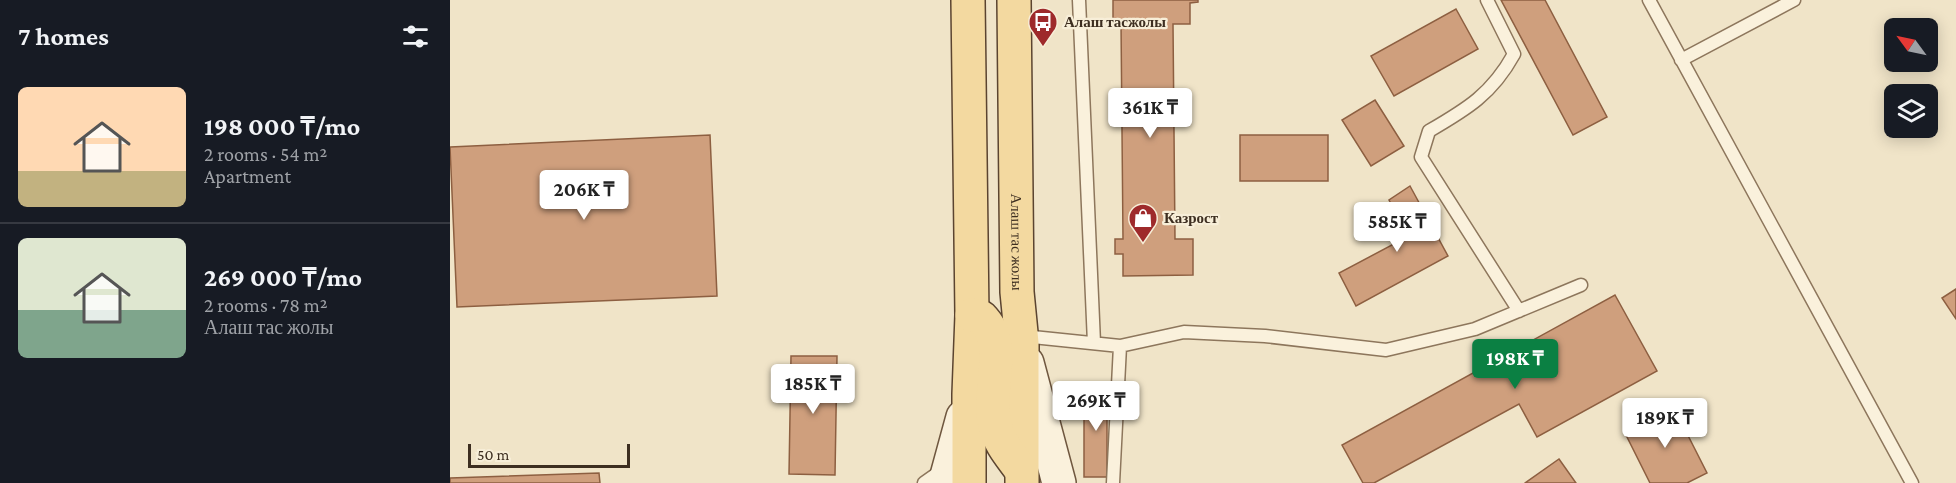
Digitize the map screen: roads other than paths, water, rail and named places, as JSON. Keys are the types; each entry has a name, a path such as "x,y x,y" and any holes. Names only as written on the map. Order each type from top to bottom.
{"main road":[{"path":"955,476 969,394 972,315 968,0"},
{"name":"Алаш тас жолы","path":"1014,0 1017,292 1022,340 1022,476"},
{"path":"968,72 983,87 987,110 991,280 996,287 1017,292"},
{"path":"972,315 981,317 996,338 995,424 1001,442 1022,476"},
{"path":"1022,340 1059,483"}],"lane":[{"path":"1079,0 1094,343"},
{"path":"1487,0 1514,54 1504,72 1475,104 1429,131 1421,157 1519,310"},
{"path":"1649,0 1910,482"},
{"path":"1681,60 1794,0"},
{"path":"1022,340 1120,346 1184,332 1265,336 1386,350 1475,329 1581,285"},
{"path":"1113,483 1120,346"},
{"path":"924,483 955,476"}],"place":[{"name":"Алаш тасжолы","path":"1043,48"},
{"name":"Казрост","path":"1143,244"}]}
